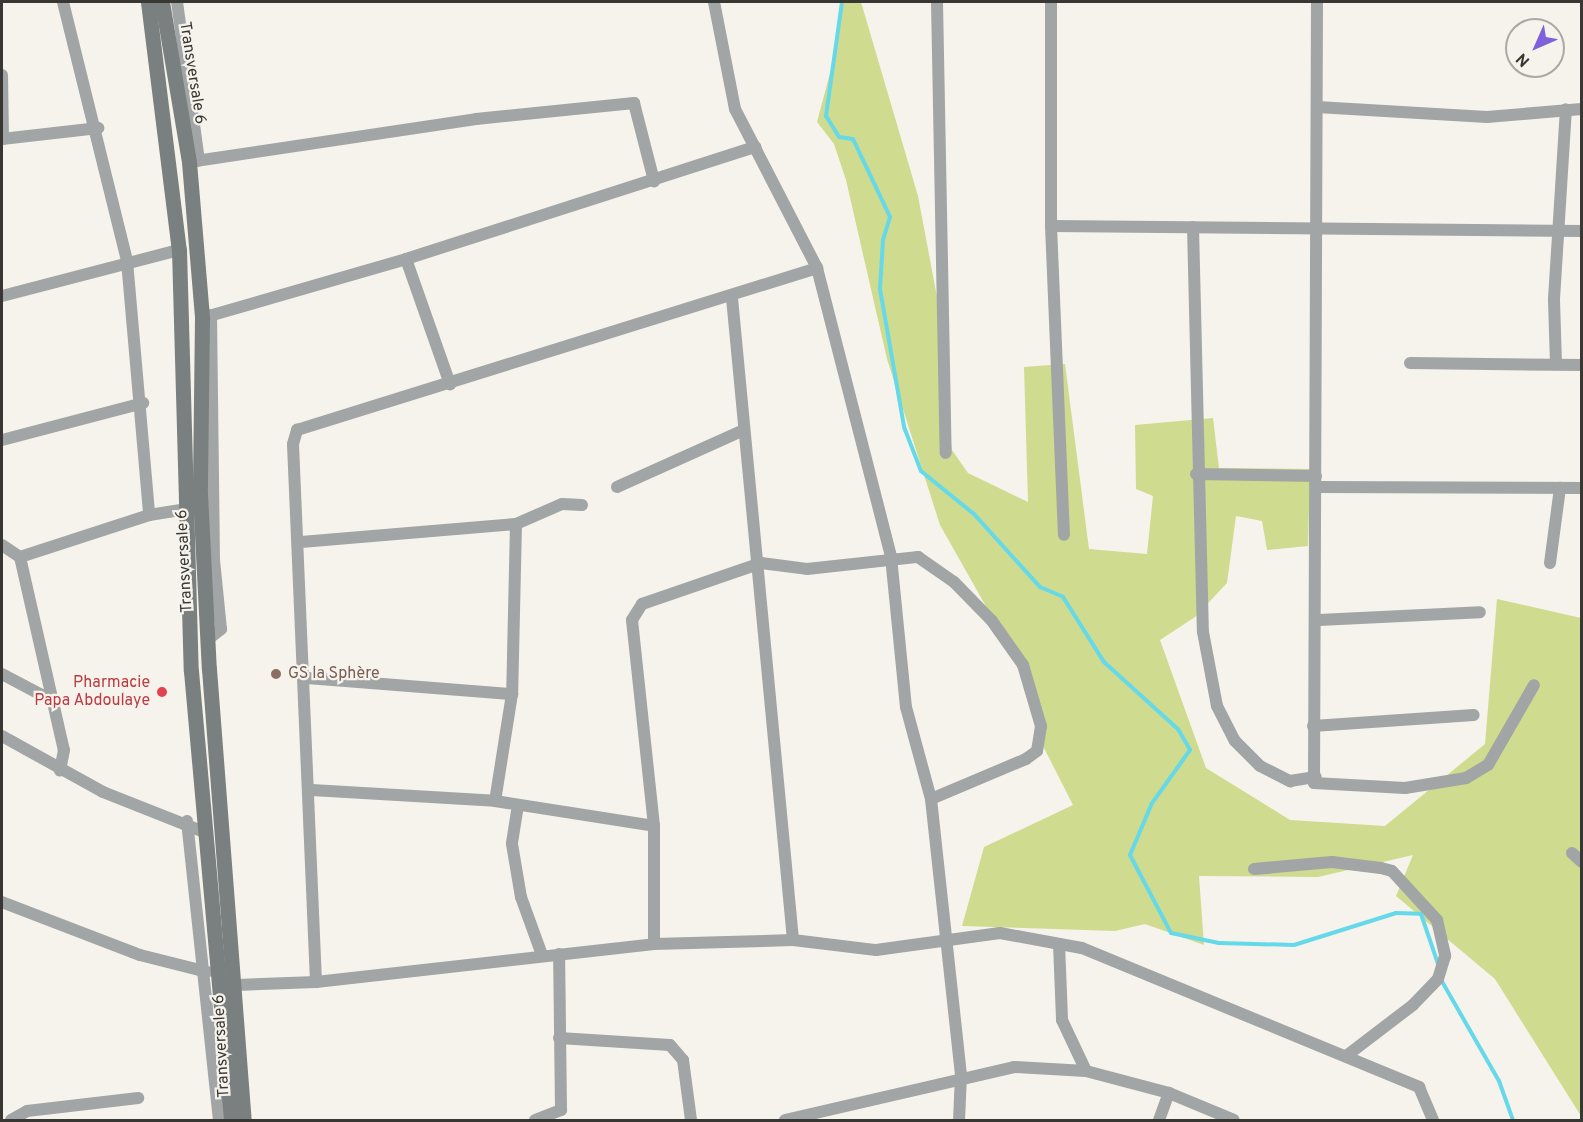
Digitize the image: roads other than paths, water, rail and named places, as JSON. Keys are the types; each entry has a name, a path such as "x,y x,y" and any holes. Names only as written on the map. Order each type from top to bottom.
{"main road":[{"name":"Transversale 6","path":"148,2 179,250 186,509 204,832 219,977 222,1095 229,1120"},
{"name":"Transversale 6","path":"162,2 194,161 207,316 207,640 237,986 229,1120"}],"street":[{"path":"63,2 98,128 127,261 143,403 149,515"},
{"path":"177,2 194,161 634,103 654,181"},
{"path":"714,2 735,109 817,268 891,557 906,707 931,799 962,1075 959,1120"},
{"path":"937,2 946,453"},
{"path":"1051,2 1052,226 1064,535"},
{"path":"1317,2 1316,481 1319,620 1313,726 1316,787 1405,789 1466,778 1488,765 1534,684"},
{"path":"2,75 2,139 98,128"},
{"path":"1317,107 1487,117 1581,109"},
{"path":"1556,364 1554,299 1561,231 1566,109"},
{"path":"207,316 406,259 755,147"},
{"path":"1052,226 1581,231"},
{"path":"1193,227 1196,474 1203,633 1217,706 1234,741 1260,766 1290,781 1316,777"},
{"path":"2,296 127,261 179,250"},
{"path":"406,259 450,384"},
{"path":"316,982 312,790 301,542 293,444 297,430 732,298 817,268"},
{"path":"732,298 744,430 761,563 793,940"},
{"path":"1410,363 1581,365"},
{"path":"2,440 143,403"},
{"path":"617,487 744,430"},
{"path":"1196,474 1316,481 1581,488"},
{"path":"1550,563 1560,488"},
{"path":"301,542 516,524 562,504 582,505"},
{"path":"20,557 149,515 186,509"},
{"path":"495,801 512,694 516,524"},
{"path":"2,545 20,557 64,750 60,771"},
{"path":"654,944 654,826 632,620 642,604 761,563 807,569 891,557 918,557 954,582 992,621 1023,665 1041,726 1036,751 1026,759 931,799"},
{"path":"1319,620 1480,612"},
{"path":"2,674 53,701"},
{"path":"307,678 512,694"},
{"path":"1313,726 1474,715"},
{"path":"2,736 60,771 187,821 204,832"},
{"path":"312,790 495,801 654,826"},
{"path":"518,805 512,844 521,897 543,955"},
{"path":"187,821 201,969 222,1095"},
{"path":"1254,869 1332,862 1392,871 1437,920 1445,956 1438,979 1413,1005 1346,1056"},
{"path":"2,902 140,955 201,969 219,977"},
{"path":"237,986 316,982 654,944 793,940 876,950 1000,933 1082,948 1419,1087 1433,1120"},
{"path":"1059,944 1062,1020 1086,1071"},
{"path":"535,1120 561,1110 559,954"},
{"path":"559,1038 670,1045 683,1060 691,1120"},
{"path":"785,1120 962,1075 1014,1067 1086,1071 1169,1093 1234,1120"},
{"path":"1159,1120 1169,1093"},
{"path":"11,1120 27,1111 138,1098"}],"waterway":[{"path":"842,2 826,116 839,137 853,139 890,217 883,240 880,289 904,427 921,471 974,514 1040,587 1063,597 1104,662 1178,729 1190,750 1152,803 1130,855 1171,933 1219,943 1294,945 1396,913 1421,914 1438,964"},
{"path":"1440,978 1499,1081 1513,1120"}],"place":[{"name":"GS la Sphère","path":"276,674"},
{"name":"Pharmacie Papa Abdoulaye","path":"162,692"}]}
